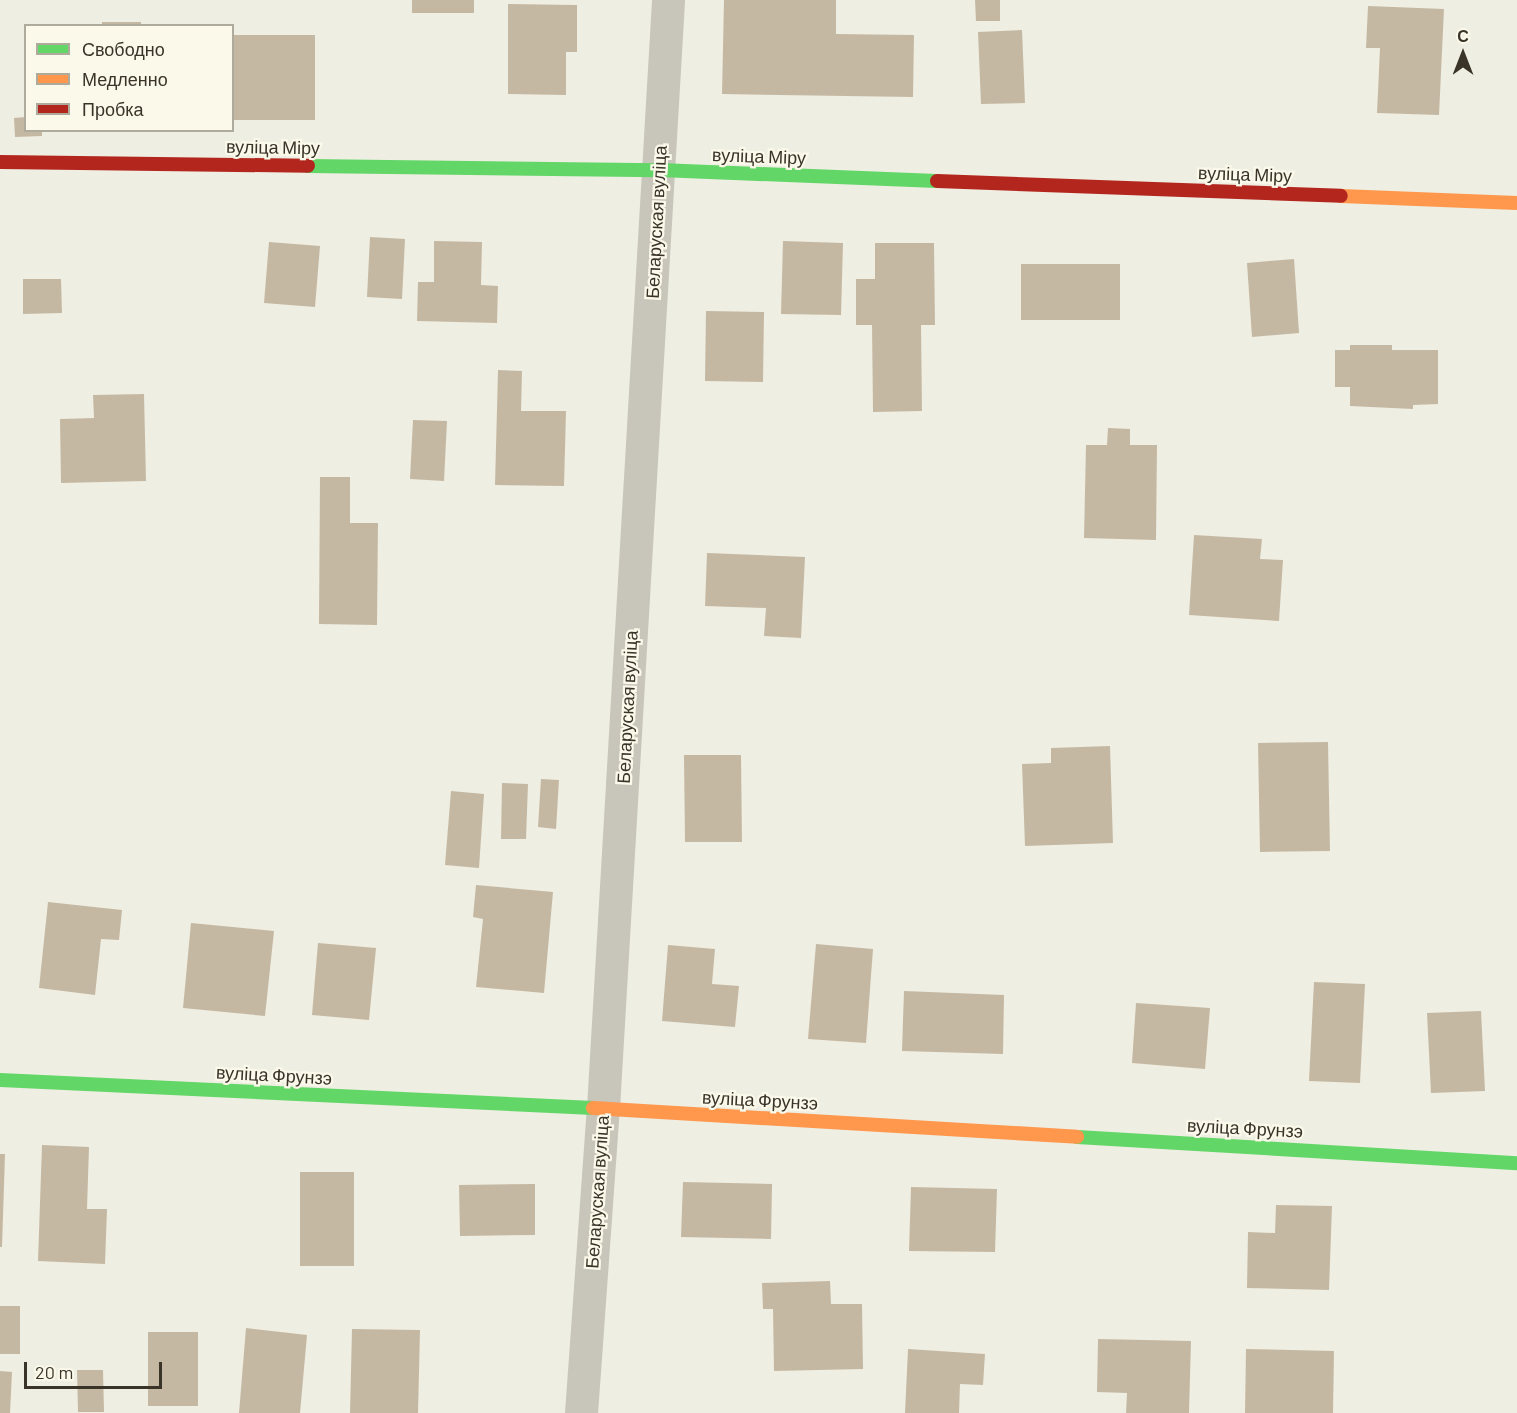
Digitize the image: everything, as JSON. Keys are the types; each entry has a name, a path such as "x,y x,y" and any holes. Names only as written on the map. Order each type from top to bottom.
{"street":[{"name":"Беларуская вуліца","path":"581,1413 603,1108 660,170 668,0"},
{"name":"вуліца Міру","path":"0,162 660,170 1517,202"},
{"name":"вуліца Фрунзэ","path":"0,1080 603,1108 1517,1163"}],"building":[{"path":"412,0 474,0 474,13 412,13"},
{"path":"724,0 836,0 836,34 914,35 913,97 722,94"},
{"path":"975,0 1000,0 1000,21 976,21"},
{"path":"508,4 577,5 577,52 566,52 566,95 508,94"},
{"path":"1368,6 1444,9 1439,115 1377,113 1380,48 1366,48"},
{"path":"102,22 141,22 141,24 102,24"},
{"path":"1022,30 1025,103 981,104 978,32"},
{"path":"234,35 315,35 315,120 234,120"},
{"path":"24,117 24,132 42,132 42,136 15,137 14,118"},
{"path":"370,237 405,239 402,299 367,297"},
{"path":"434,241 482,242 481,285 498,286 497,323 417,321 418,282 434,282"},
{"path":"783,241 843,243 841,315 781,314"},
{"path":"269,242 320,246 315,307 264,303"},
{"path":"875,243 934,243 935,325 921,325 922,411 873,412 872,325 856,325 856,279 875,279"},
{"path":"1294,259 1299,333 1252,337 1247,263"},
{"path":"1021,264 1120,264 1120,320 1021,320"},
{"path":"23,279 61,279 62,313 23,314"},
{"path":"706,311 764,312 763,382 705,381"},
{"path":"1350,345 1392,345 1392,350 1438,350 1438,404 1413,405 1413,409 1350,406 1350,387 1335,387 1335,350 1350,350"},
{"path":"498,370 522,371 521,411 566,411 564,486 495,485"},
{"path":"144,394 146,481 61,483 60,419 94,418 93,395"},
{"path":"413,420 447,421 444,481 410,479"},
{"path":"1108,428 1130,429 1130,445 1157,445 1156,540 1084,538 1086,445 1107,445"},
{"path":"320,477 350,477 350,523 378,523 377,625 319,624"},
{"path":"1194,535 1262,539 1260,559 1283,560 1279,621 1189,615"},
{"path":"707,553 805,557 801,638 764,636 766,608 705,606"},
{"path":"1328,742 1330,851 1260,852 1258,743"},
{"path":"1110,746 1113,843 1025,846 1022,764 1051,763 1051,748"},
{"path":"684,755 741,755 742,842 685,842"},
{"path":"541,779 559,780 556,829 538,827"},
{"path":"502,783 528,784 526,839 501,839"},
{"path":"451,791 484,794 479,868 445,865"},
{"path":"476,885 553,892 544,993 476,987 483,919 473,917"},
{"path":"48,902 122,910 119,940 101,939 95,995 39,988"},
{"path":"191,923 274,931 265,1016 183,1008"},
{"path":"318,943 376,948 369,1020 312,1015"},
{"path":"816,944 873,949 866,1043 808,1039"},
{"path":"668,945 715,949 712,984 739,986 735,1027 662,1021"},
{"path":"1314,982 1365,984 1360,1083 1309,1081"},
{"path":"904,991 1004,995 1003,1054 902,1051"},
{"path":"1136,1003 1210,1008 1205,1069 1132,1063"},
{"path":"1481,1011 1485,1091 1431,1093 1427,1013"},
{"path":"42,1145 89,1147 87,1209 107,1209 105,1264 38,1261"},
{"path":"0,1154 5,1154 2,1247 0,1247"},
{"path":"300,1172 354,1172 354,1266 300,1266"},
{"path":"683,1182 772,1184 771,1239 681,1237"},
{"path":"535,1184 535,1235 460,1236 459,1185"},
{"path":"911,1187 997,1189 995,1252 909,1251"},
{"path":"1276,1205 1332,1206 1329,1290 1247,1288 1248,1232 1275,1233"},
{"path":"830,1281 831,1304 862,1304 863,1369 774,1371 773,1309 763,1309 762,1283"},
{"path":"0,1306 20,1306 20,1354 0,1354"},
{"path":"246,1328 307,1335 300,1413 239,1413"},
{"path":"352,1329 420,1330 418,1413 350,1413"},
{"path":"148,1332 198,1332 198,1406 148,1406"},
{"path":"1098,1339 1191,1341 1189,1413 1126,1413 1127,1393 1097,1392"},
{"path":"908,1349 985,1354 983,1385 960,1384 959,1413 905,1413"},
{"path":"1246,1349 1334,1351 1333,1413 1245,1413"},
{"path":"77,1370 103,1370 104,1412 78,1412"},
{"path":"0,1371 12,1372 10,1413 0,1413"}],"traffic: fast":[{"path":"308,166 660,170 937,181"},
{"path":"0,1080 593,1108"},
{"path":"1077,1137 1517,1163"}],"traffic: slow":[{"path":"1341,196 1517,203"},
{"path":"593,1108 1077,1137"}],"traffic: jam":[{"path":"0,162 308,166"},
{"path":"937,181 1341,196"}]}
